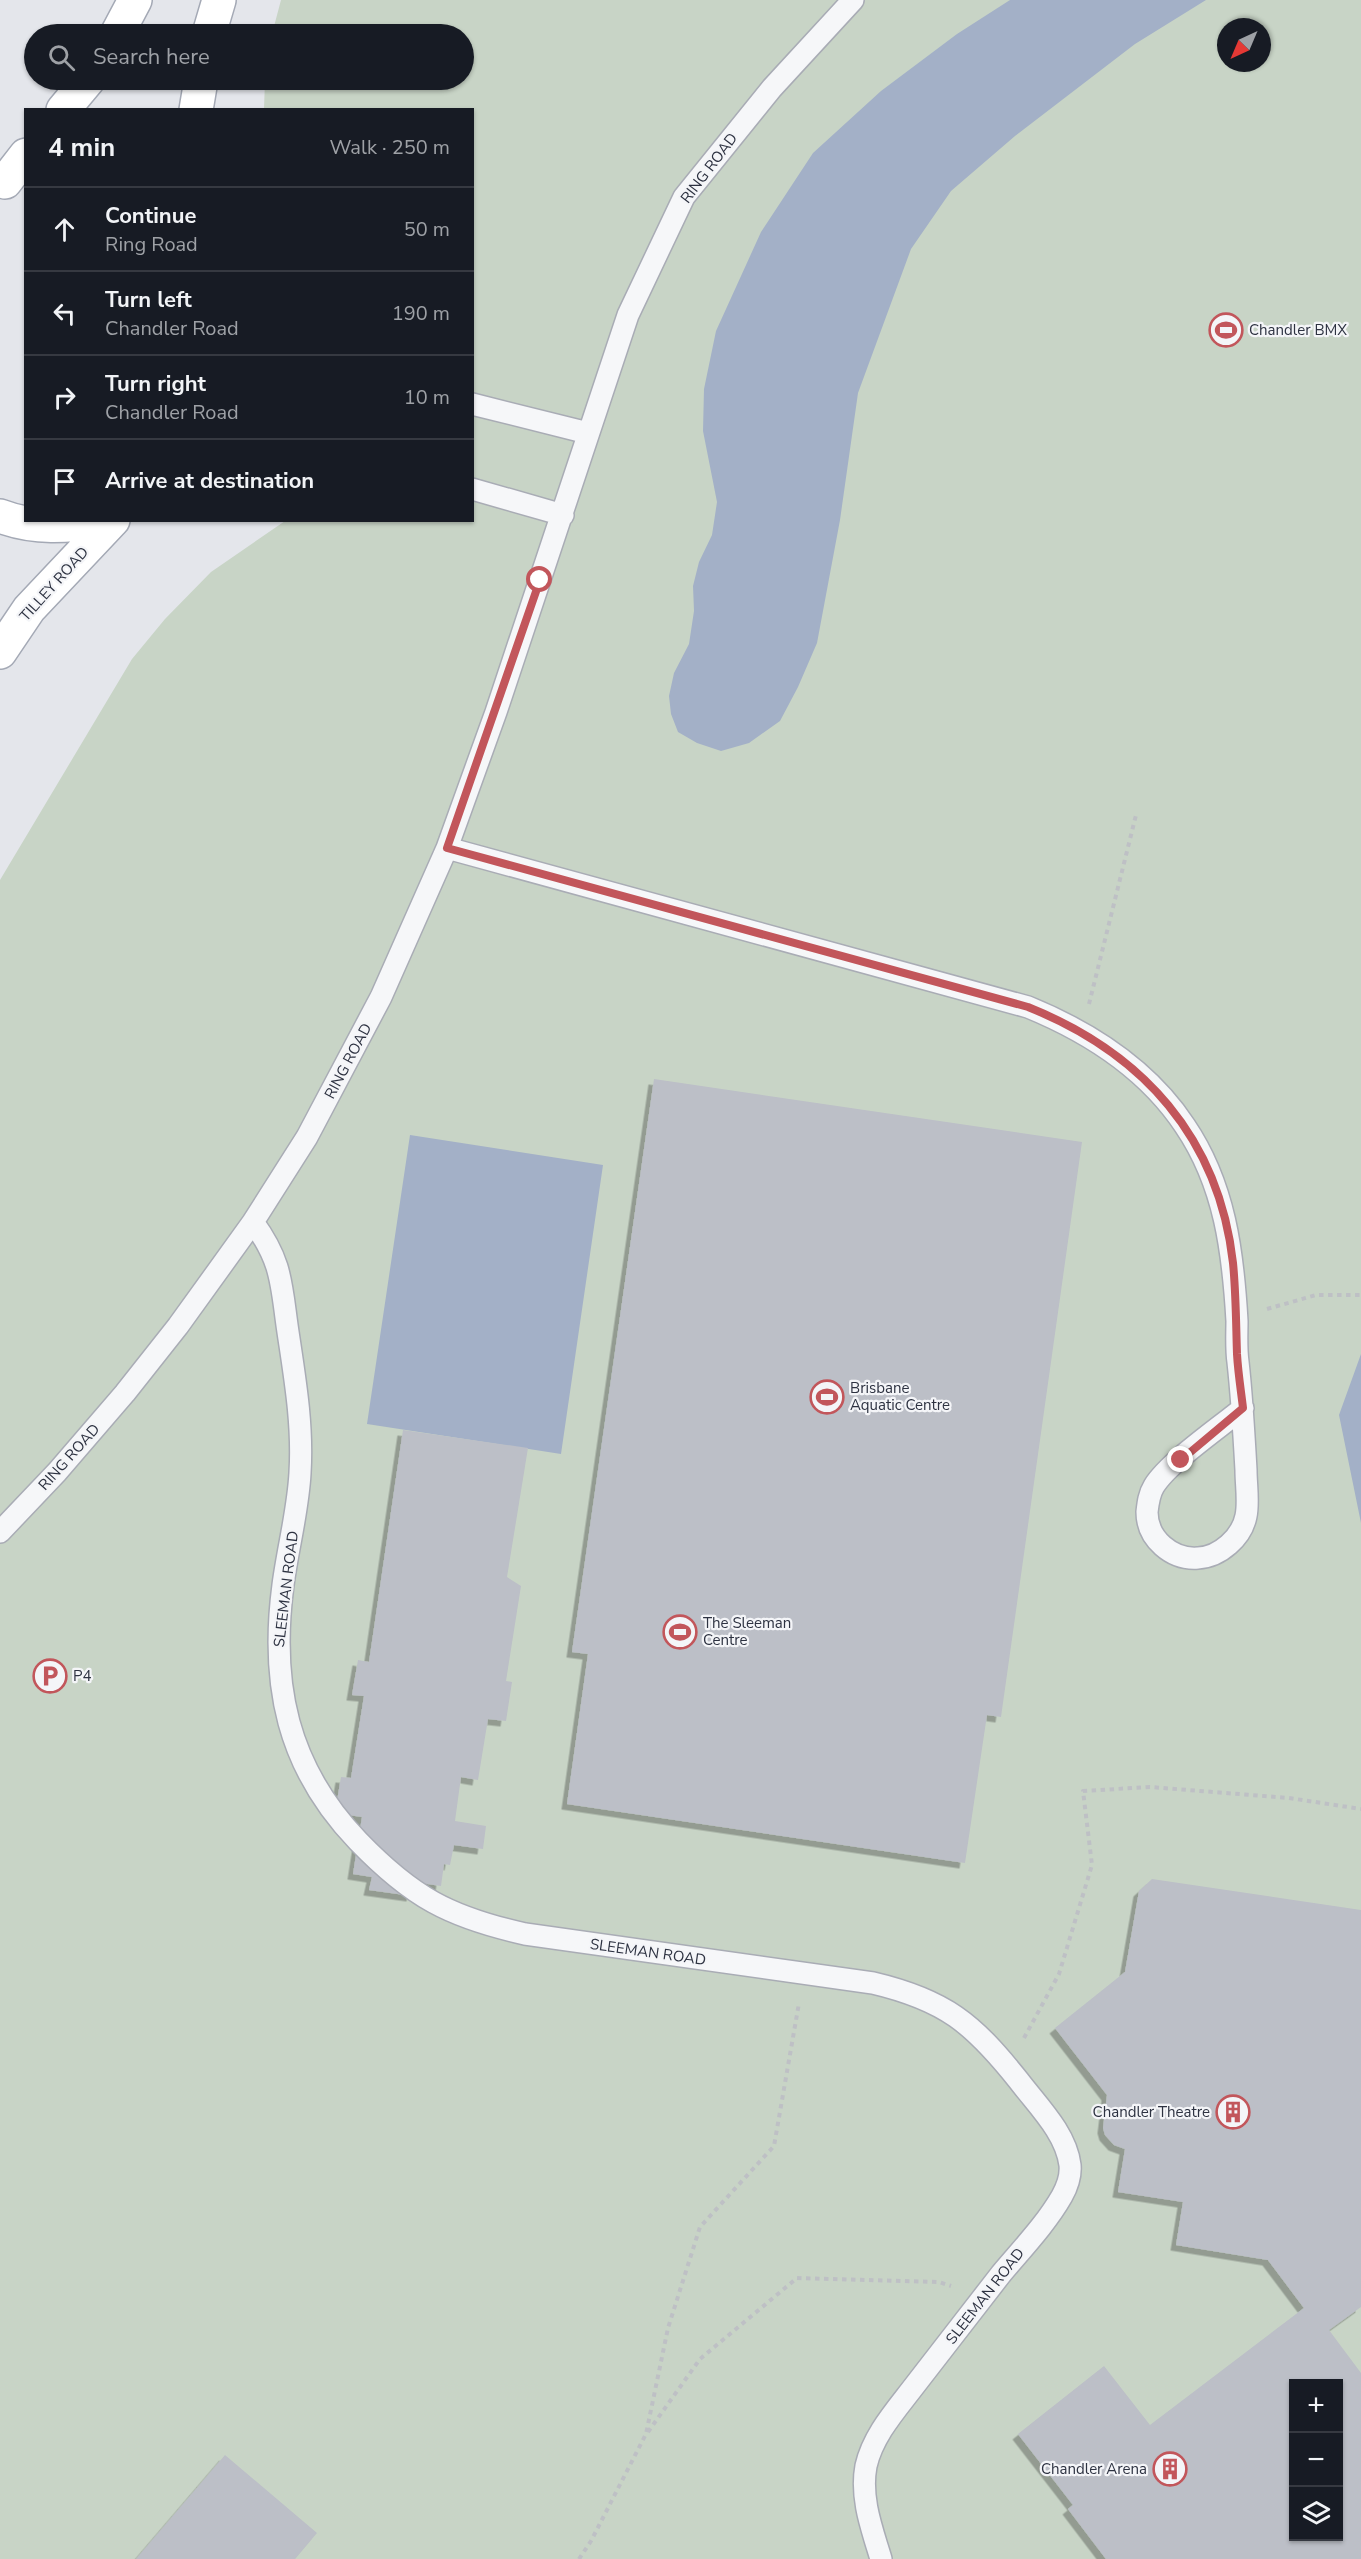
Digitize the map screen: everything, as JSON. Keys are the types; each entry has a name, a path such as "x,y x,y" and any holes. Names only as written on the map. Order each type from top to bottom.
{"main road":[{"path":"122,24 135,0"},
{"path":"212,24 219,0"},
{"path":"65,108 80,90"},
{"path":"196,108 199,90"},
{"path":"10,182 24,158"},
{"path":"0,516 17,523 67,527 93,522"},
{"name":"TILLEY ROAD","path":"0,652 29,609 111,522"}],"lane":[{"name":"RING ROAD","path":"0,1532 57,1472 125,1393 178,1326 253,1222 307,1137 381,997 447,848 628,315 684,197 772,88 853,0"},
{"path":"474,404 588,433"},
{"path":"474,490 562,514"},
{"path":"447,848 1028,1007 1085,1034 1125,1063 1167,1101 1186,1127 1209,1169 1221,1201 1233,1263 1237,1356 1243,1408 1246,1516 1238,1533 1221,1551 1198,1558 1182,1557 1168,1551 1155,1537 1147,1519 1148,1501 1154,1486 1167,1472 1243,1408"},
{"name":"SLEEMAN ROAD","path":"253,1222 268,1243 280,1272 299,1401 298,1502 279,1626 278,1654 281,1683 285,1711 294,1741 306,1768 334,1814 378,1861 406,1886 452,1913 486,1925 525,1934 873,1983 908,1991 929,2000 955,2015 979,2034 1002,2060 1060,2136 1067,2150 1070,2168 1065,2189 1051,2213 884,2426 871,2450 864,2486 866,2504 881,2559"}],"path":[{"path":"1085,1034 1088,1008 1136,816"},
{"path":"1237,1323 1256,1312 1316,1295 1361,1295"},
{"path":"1002,2060 1027,2036 1059,1974 1089,1876 1092,1865 1083,1791 1150,1787 1289,1798 1361,1809"},
{"path":"646,2434 668,2328 700,2227 774,2146 788,2079 803,1973"},
{"path":"579,2559 591,2541 646,2434 700,2359 797,2278 939,2282 983,2297"}],"green space":[{"name":"The Sleeman Centre","path":"281,0 1361,0 1361,2559 0,2559 0,880 132,659 165,619 211,572 284,522 474,522 474,108 264,108 265,90 474,90 474,24 275,24"}],"water":[{"path":"1010,0 1206,0 1135,44 1015,136 951,191 911,249 858,393 840,520 817,643 798,687 780,721 749,743 721,751 697,743 678,732 671,714 669,696 674,673 689,644 694,611 693,586 699,562 712,535 717,502 703,431 704,389 716,331 761,232 813,153 881,91 957,34"},
{"path":"410,1135 603,1165 561,1454 367,1424"},
{"path":"1361,1354 1361,1523 1339,1415"}],"building":[{"name":"Brisbane Aquatic Centre","path":"654,1079 1082,1142 1001,1717 987,1715 965,1863 567,1804 588,1654 572,1652"},
{"path":"403,1430 528,1448 507,1577 521,1586 506,1681 512,1682 506,1721 488,1719 478,1780 461,1777 455,1821 486,1826 483,1849 454,1845 450,1865 444,1864 441,1886 414,1882 412,1896 369,1890 372,1877 353,1874 362,1817 335,1813 341,1777 351,1778 364,1696 352,1695 358,1660 369,1662"},
{"name":"Chandler Theatre","path":"1152,1879 1361,1910 1361,2307 1329,2330 1361,2373 1361,2559 1106,2559 1068,2509 1073,2505 1018,2434 1104,2366 1150,2425 1304,2308 1268,2260 1176,2245 1183,2202 1118,2192 1125,2149 1114,2145 1105,2135 1103,2128 1107,2095 1055,2028 1125,1972 1139,1891"},
{"path":"225,2455 317,2533 295,2559 136,2559"}],"place":[{"name":"Chandler BMX","path":"1226,330"},
{"name":"Brisbane Aquatic Centre","path":"827,1397"},
{"name":"The Sleeman Centre","path":"680,1632"},
{"name":"P4","path":"50,1676"},
{"name":"Chandler Theatre","path":"1233,2112"},
{"name":"Chandler Arena","path":"1170,2469"}],"route":[{"path":"540,580 447,848 1028,1007 1058,1019 1109,1049 1167,1101 1186,1127 1209,1169 1221,1201 1228,1233 1233,1263 1237,1356 1243,1408 1181,1460"}]}
